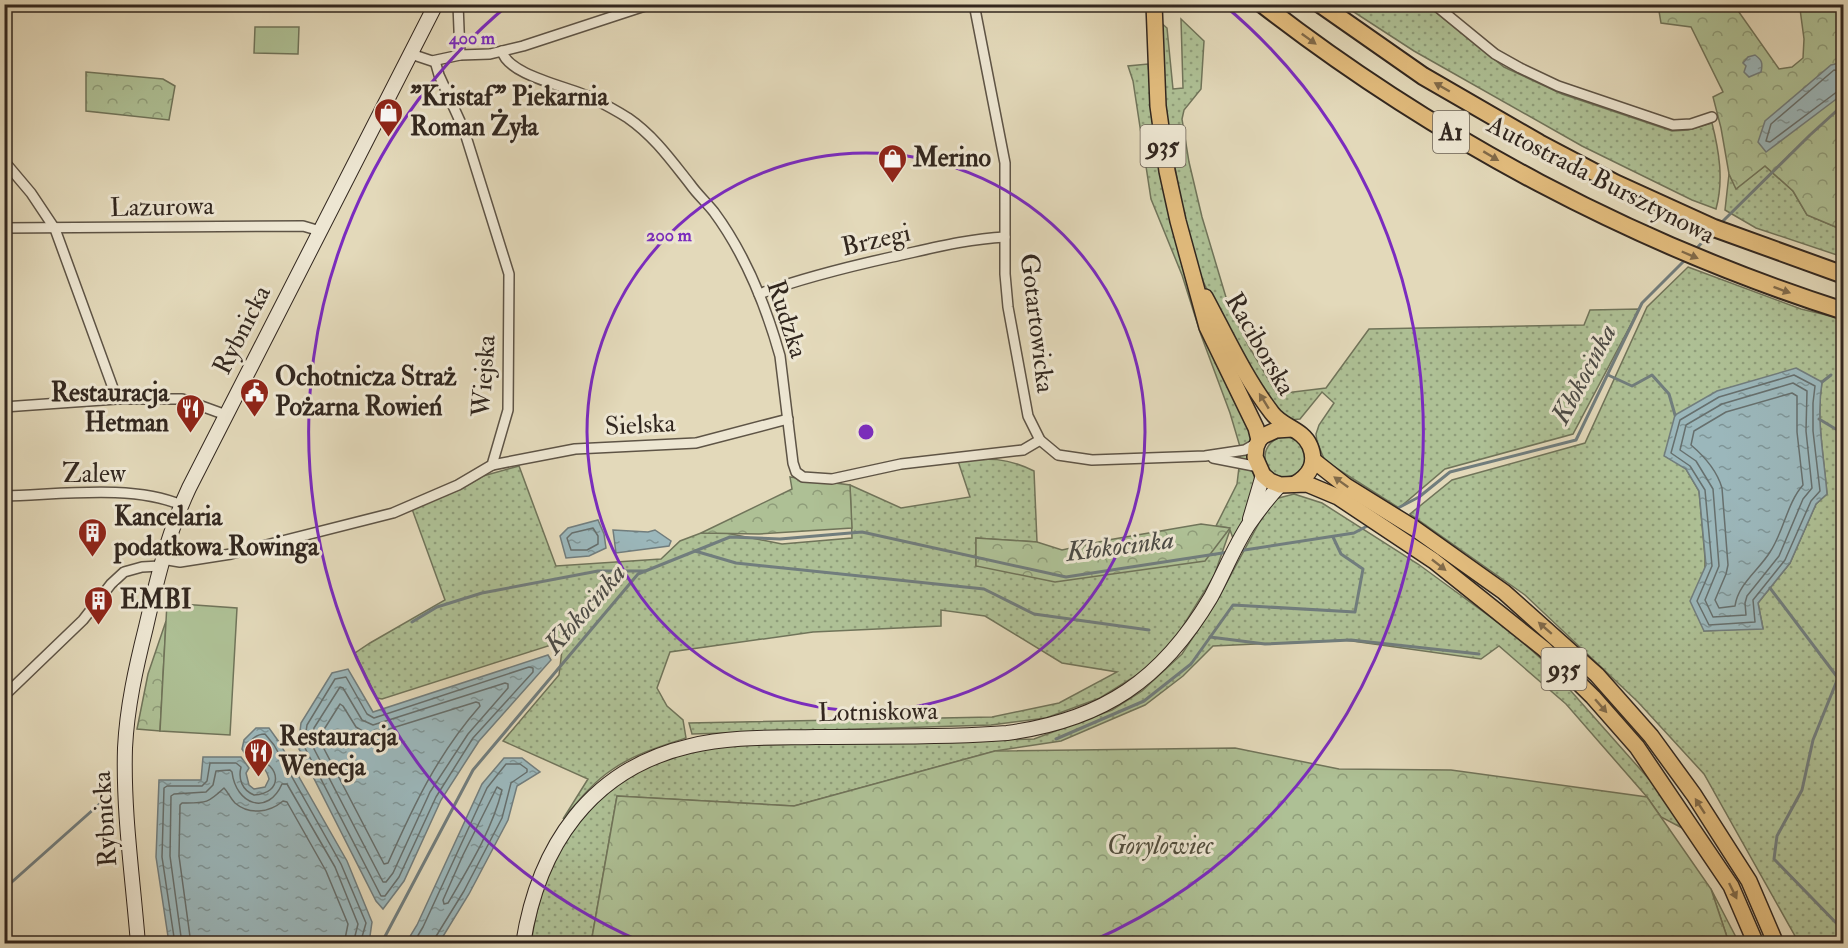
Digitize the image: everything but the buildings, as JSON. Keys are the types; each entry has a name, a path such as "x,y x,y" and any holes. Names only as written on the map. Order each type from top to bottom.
{"highway":[{"name":"Autostrada Bursztynowa","path":"1262,4 1407,106 1521,174 1652,239 1728,270 1844,311"},
{"name":"Autostrada Bursztynowa","path":"1320,4 1423,76 1539,143 1679,213 1749,242 1844,275"}],"main road":[{"name":"Rybnicka","path":"138,944 126,791 126,740 134,681 161,563 181,505 436,4"},
{"name":"Raciborska","path":"1154,9 1157,89 1163,147 1178,221 1207,327 1256,428 1258,442"},
{"name":"Raciborska","path":"1194,276 1268,408 1280,422 1292,429"},
{"path":"1258,442 1271,432 1292,429"},
{"name":"935","path":"1292,429 1306,440 1314,460 1346,486 1414,528 1504,592 1597,675 1651,736 1694,795 1749,881 1776,944"},
{"name":"935","path":"1258,442 1255,457 1261,471 1270,481 1311,485 1338,497 1391,531 1434,561 1544,649 1593,697 1637,747 1702,842 1731,886 1756,944"},
{"path":"1288,484 1311,470 1314,460"},
{"name":"Lotniskowa","path":"523,944 539,878 562,832 595,795 632,768 677,749 727,740 989,734 1030,730 1068,721 1113,700 1159,666 1183,639 1222,575 1249,524 1261,471"},
{"name":"Lotniskowa","path":"1249,524 1288,484"}],"street":[{"path":"458,4 460,55"},
{"path":"411,54 427,61 435,61 460,55 502,51 651,4"},
{"name":"Gotartowicka","path":"974,4 1002,142 1006,178 1005,274 1008,307 1028,416 1040,440"},
{"path":"1434,4 1495,54 1558,86 1673,125 1691,124 1712,117"},
{"name":"Rudzka","path":"502,51 506,61 517,68 591,97 628,118 655,140 714,212 738,250 759,294 780,356 794,468 803,477 820,480 843,478 901,464 1023,450 1040,440"},
{"name":"Wiejska","path":"435,61 464,130 509,274 508,410 492,465"},
{"path":"4,160 31,193 55,229 117,399"},
{"name":"Lazurowa","path":"4,228 303,226 320,231"},
{"name":"Brzegi","path":"759,294 798,280 869,262 967,241 1005,237"},
{"path":"4,408 117,399 182,399 226,415"},
{"name":"Sielska","path":"492,465 575,449 696,443 788,418"},
{"path":"1040,440 1058,455 1081,460 1205,456 1245,450 1258,442"},
{"path":"1205,456 1261,471"},
{"path":"4,696 83,620 111,584 124,572 161,563 231,554 393,513 458,485 492,465"},
{"name":"Zalew","path":"4,496 131,493 173,501 181,505"}],"green space":[{"path":"1343,5 1427,5 1504,67 1562,94 1672,131 1688,130 1712,123 1720,166 1720,187 1716,209 1692,200 1582,146 1414,51"},
{"path":"1658,5 1734,5 1779,69 1792,67 1803,58 1804,39 1800,9 1782,5 1843,5 1843,230 1807,215 1793,191 1765,166 1736,189 1729,174 1713,97 1723,92 1691,27 1661,23"},
{"path":"1181,19 1204,41 1201,89 1184,110 1182,119 1202,217 1228,304 1248,345 1277,394 1326,388 1369,329 1584,325 1590,310 1639,309 1573,434 1445,469 1399,508 1325,461 1316,434 1319,425 1334,403 1322,392 1300,419 1289,420 1278,412 1221,320 1198,270 1188,238 1164,108 1158,20 1167,28 1173,89 1183,88"},
{"path":"255,27 299,27 298,54 254,53"},
{"path":"1148,64 1155,128 1166,193 1252,435 1250,466 1256,488 1246,520 1234,541 1230,530 1214,576 1175,639 1145,670 1100,698 1046,718 991,725 692,734 689,723 992,717 1059,703 1117,672 1062,663 985,616 941,610 941,626 813,632 670,652 657,688 667,706 683,720 686,738 639,755 613,769 592,786 563,819 588,779 503,741 559,675 562,650 554,644 382,699 377,698 355,653 445,600 412,509 461,489 483,476 519,466 556,566 661,559 680,541 701,533 726,533 782,544 852,538 850,485 901,508 970,497 958,461 979,459 1006,461 1034,471 1037,542 976,538 976,566 1230,528 1216,526 1237,484 1241,450 1182,275 1151,199 1133,81 1128,66"},
{"path":"86,72 163,79 175,86 169,120 86,111"},
{"path":"1765,166 1793,191 1807,215 1843,230 1843,257 1756,228 1725,210 1729,174 1736,188"},
{"path":"1688,267 1801,309 1843,319 1843,943 1799,943 1704,774 1638,702 1525,595 1410,514 1452,480 1585,443 1647,307","holes":["1822,382 1820,424 1827,494 1816,504 1790,563 1758,603 1763,628 1704,631 1705,558 1699,491 1686,469"]},
{"path":"1285,437 1299,443 1305,457 1299,471 1285,477 1271,471 1265,457 1271,443"},
{"path":"790,477 850,485 852,528 759,534 701,533 792,489"},
{"path":"1294,494 1322,503 1418,564 1511,632 1547,664 1656,787 1686,830 1661,817 1647,797 1566,704 1499,646 1481,659 1345,640 1213,646 1183,676 1145,705 1061,741 995,751 794,806 617,796 591,943 531,944 534,923 545,884 561,849 584,817 630,775 664,760 713,746 1034,739 1112,710 1142,691 1182,654 1215,604 1259,523 1275,499"},
{"path":"1201,524 1230,528 1205,561 1055,582 976,566 976,538 1037,542 1062,550"},
{"path":"167,603 237,608 230,735 160,731"},
{"path":"166,621 160,731 137,729 148,674"},
{"name":"Gorylowiec","path":"1235,748 1339,769 1451,770 1647,797 1711,889 1729,943 591,943 617,796 794,806 995,751"},
{"path":"1711,889 1739,943 1729,943"}],"water":[{"path":"1755,55 1761,62 1761,72 1749,77 1744,72 1746,66 1743,63 1748,57"},
{"path":"1839,63 1843,70 1843,94 1766,152 1758,142 1765,121 1831,65"},
{"path":"1796,368 1822,382 1820,424 1827,494 1816,504 1790,563 1758,603 1763,629 1704,631 1690,601 1706,565 1699,491 1686,469 1664,456 1675,415 1717,391"},
{"path":"598,520 604,534 606,548 589,556 566,558 560,536 568,528"},
{"path":"613,530 648,532 655,530 671,541 669,546 616,553"},
{"path":"548,655 551,660 479,741 441,800 404,881 383,909 376,901 298,747 301,723 332,673 348,669 373,712"},
{"path":"256,728 269,728 279,742 347,861 372,922 370,936 364,943 169,943 156,857 159,780 201,780 203,757 241,757 249,768 246,773 249,785 254,789 265,787 269,779 267,772 264,768 252,765 242,749 244,740"},
{"path":"504,758 522,758 540,772 517,786 508,820 469,894 439,943 406,943 417,925 482,784"}],"waterway":[{"name":"Kłokocinka","path":"1720,224 1844,104"},
{"name":"Kłokocinka","path":"1695,250 1711,233"},
{"name":"Kłokocinka","path":"1396,509 1419,497 1450,472 1576,440 1642,303 1686,259"},
{"path":"1608,375 1632,386 1652,375 1669,394 1675,415"},
{"path":"1822,382 1831,375"},
{"path":"1819,419 1844,434"},
{"name":"Kłokocinka","path":"1238,551 1354,533 1369,525"},
{"name":"Kłokocinka","path":"381,944 473,770 638,574 730,537 780,539 862,532 1066,577 1229,552"},
{"path":"1056,739 1144,701 1191,664 1233,605 1355,612 1363,569 1341,554 1333,537"},
{"path":"695,551 736,563 984,589 1034,614 1149,630"},
{"path":"412,622 437,607 482,593 598,571 645,571"},
{"path":"1770,588 1844,686"},
{"path":"1210,637 1265,644 1351,640 1479,654"},
{"path":"1838,678 1813,740 1802,790 1777,836 1774,859 1844,931"},
{"path":"4,889 104,800"}],"place":[{"name":"\"Kristaf\" Piekarnia Roman Żyła","path":"389,138"},
{"name":"Merino","path":"892,184"},
{"name":"Ochotnicza Straż Pożarna Rowień","path":"254,418"},
{"name":"Restauracja Hetman","path":"190,434"},
{"name":"Kancelaria podatkowa Rowinga","path":"93,558"},
{"name":"EMBI","path":"99,626"},
{"name":"Restauracja Wenecja","path":"258,778"}]}
